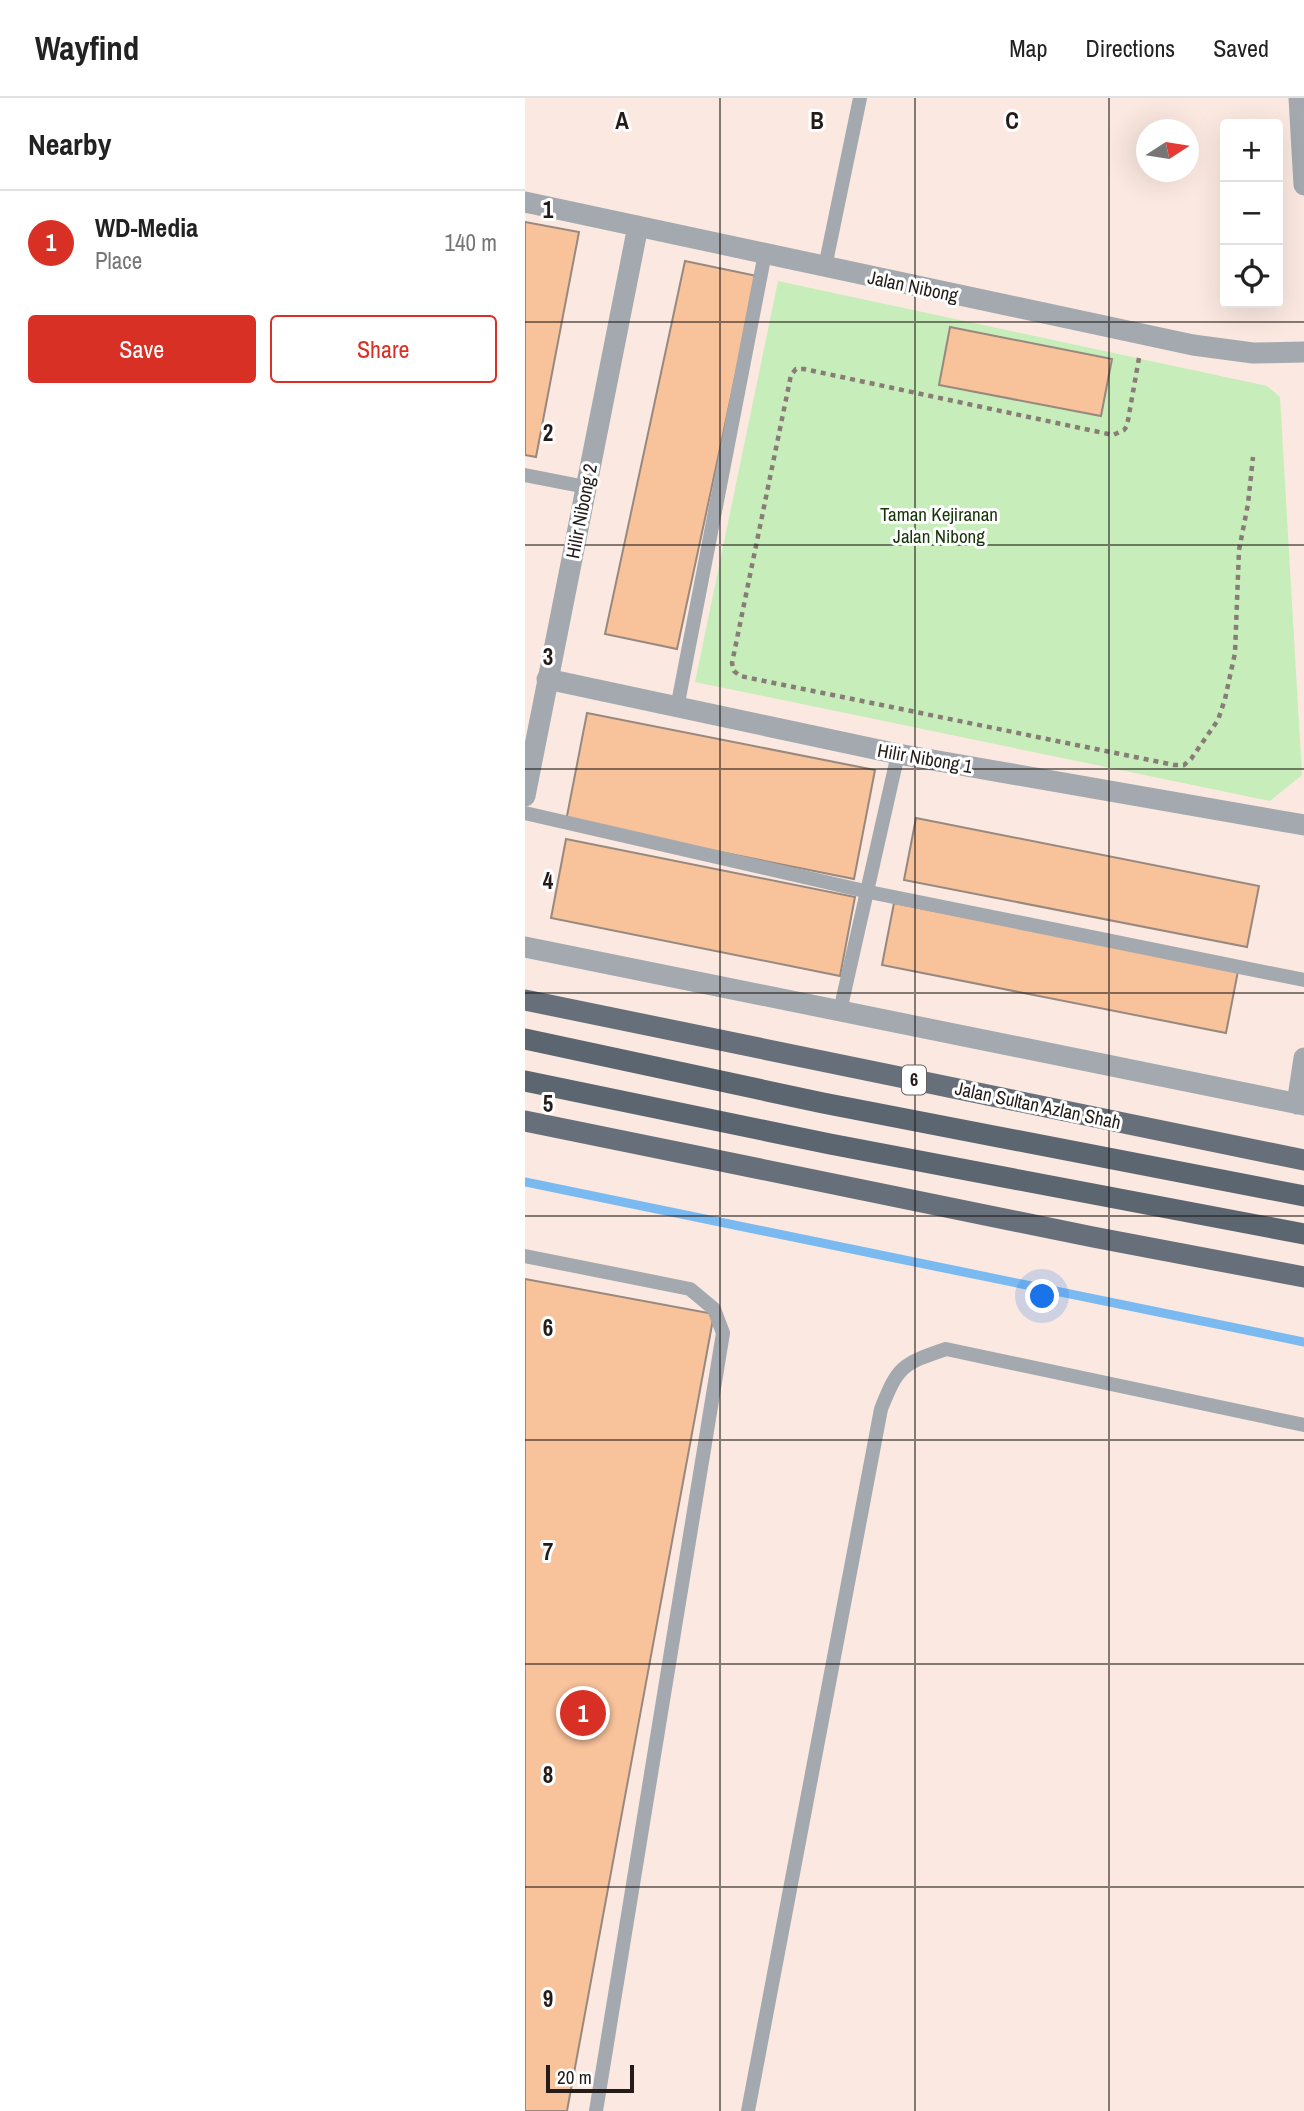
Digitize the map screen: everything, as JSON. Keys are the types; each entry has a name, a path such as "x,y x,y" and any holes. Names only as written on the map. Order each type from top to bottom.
{"highway":[{"name":"Jalan Sultan Azlan Shah","path":"525,1039 823,1102 1304,1196"},
{"path":"525,1081 830,1144 1304,1234"}],"main road":[{"name":"Jalan Sultan Azlan Shah","path":"525,1000 1304,1160"},
{"path":"525,1121 1093,1237 1304,1277"}],"street":[{"path":"1299,98 1304,185"},
{"name":"Jalan Nibong","path":"525,202 1193,345 1253,353 1304,352"},
{"name":"Hilir Nibong 2","path":"525,796 638,226"},
{"name":"Hilir Nibong 1","path":"548,679 898,754 1304,825"},
{"path":"525,947 1300,1104 1304,1058"}],"lane":[{"path":"825,267 860,98"},
{"path":"677,708 765,253"},
{"path":"525,475 586,487"},
{"path":"840,1011 898,754"},
{"path":"525,813 869,892 1304,980"},
{"path":"525,1256 690,1289 714,1309 723,1333 596,2111"},
{"path":"748,2111 881,1409 893,1378 912,1360 946,1349 1304,1424"}],"path":[{"path":"1144,335 1127,426 1113,435 796,369 791,375 779,430 732,663 734,671 740,676 1184,765 1217,720 1225,699 1235,653 1239,550 1248,505 1253,457"}],"green space":[{"name":"Taman Kejiranan Jalan Nibong","path":"778,281 1267,386 1280,397 1302,775 1270,801 695,682"}],"building":[{"path":"525,222 579,232 536,457 525,455"},
{"path":"685,261 757,276 677,649 605,634"},
{"path":"950,327 1112,359 1101,416 939,385"},
{"path":"587,713 875,770 854,879 566,821"},
{"path":"916,818 1259,886 1247,947 904,880"},
{"path":"566,839 855,897 840,976 551,918"},
{"path":"894,903 1238,971 1226,1033 882,965"},
{"path":"525,1279 714,1314 567,2111 525,2111"}],"waterway":[{"path":"525,1182 1304,1342"}],"place":[{"name":"WD-Media","path":"583,1713"}]}
